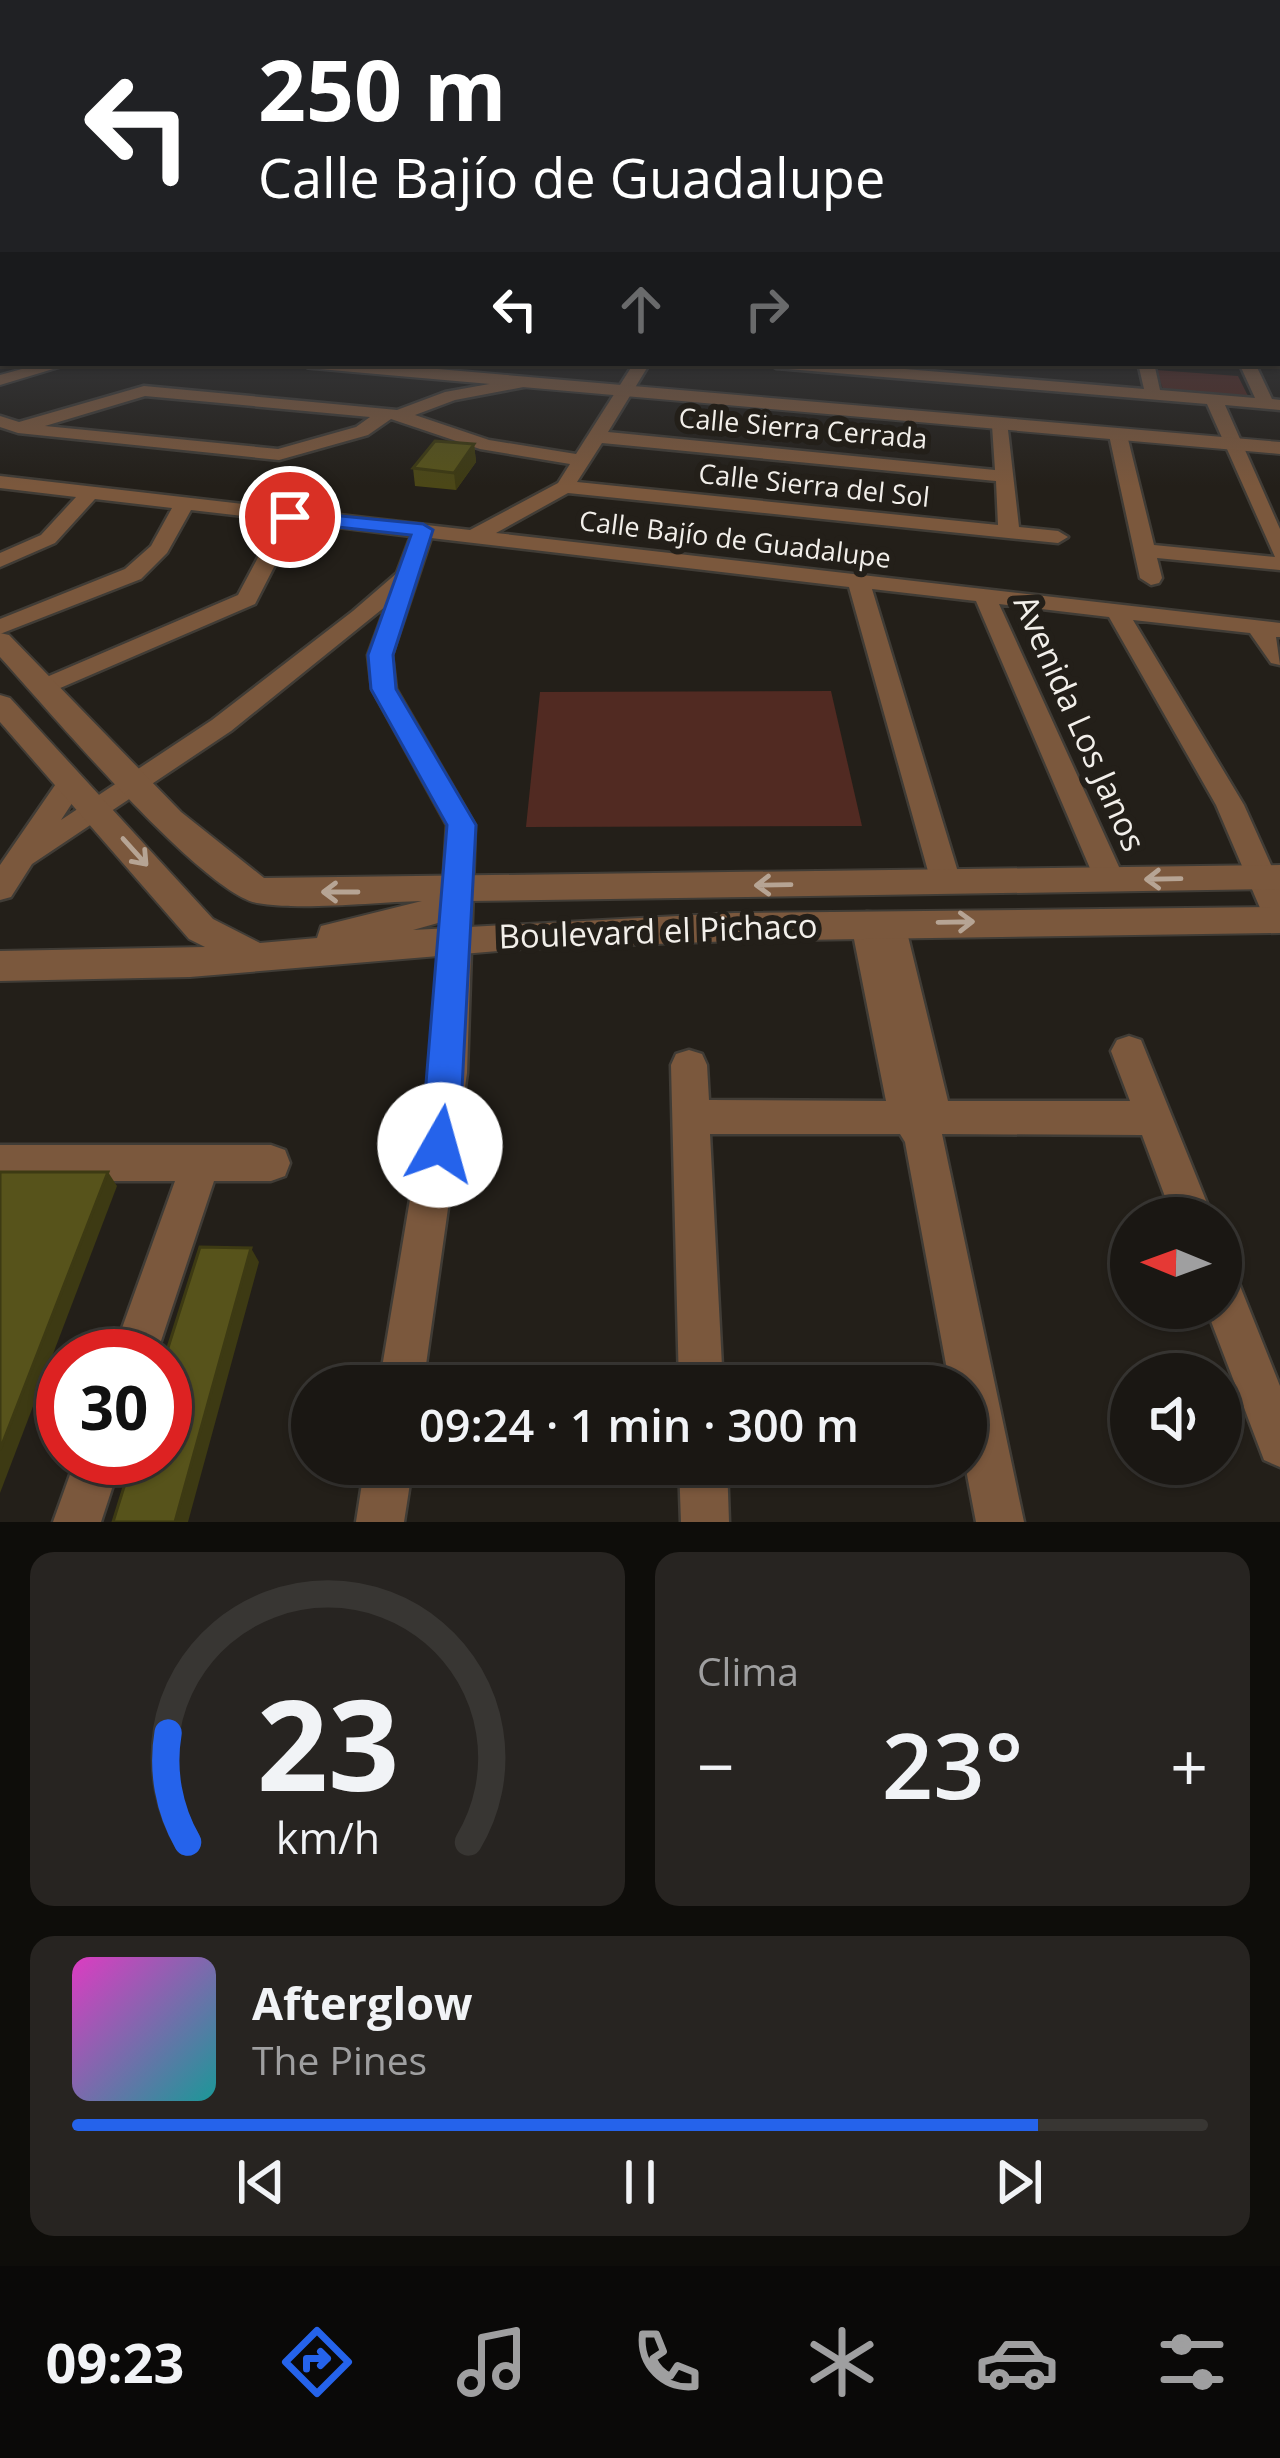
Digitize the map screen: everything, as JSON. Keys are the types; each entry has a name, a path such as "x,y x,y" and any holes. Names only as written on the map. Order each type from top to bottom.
{"street":[{"path":"0,380 53,366"},
{"path":"342,366 1280,448"},
{"path":"475,536 565,487 640,366"},
{"path":"846,366 897,374 948,370 1049,386 1273,404"},
{"path":"1047,366 1049,386"},
{"path":"1147,366 1153,394"},
{"path":"1249,366 1273,404"},
{"path":"891,415 897,374"},
{"path":"9,424 279,455 451,396 523,382"},
{"path":"9,424 137,384 393,415 498,448 584,460"},
{"path":"1214,400 1280,552"},
{"path":"1001,425 1009,532"},
{"path":"1118,435 1151,578"},
{"name":"Calle Sierra Cerrada","path":"599,437 1002,476"},
{"name":"Calle Bajío de Guadalupe","path":"0,482 1269,628"},
{"name":"Calle Sierra del Sol","path":"565,487 1058,537"},
{"path":"0,560 49,539 90,493"},
{"path":"0,627 133,574 160,549 184,504"},
{"path":"44,687 247,599 290,517"},
{"path":"404,1365 449,1073 461,825 383,689 380,655 423,530"},
{"path":"1147,551 1280,564"},
{"path":"24,856 140,786 308,662 409,574"},
{"path":"859,582 946,882"},
{"name":"Avenida Los Janos","path":"984,596 1110,880"},
{"path":"1116,610 1271,878 1280,920"},
{"path":"1269,628 1280,658"},
{"name":"Boulevard el Pichaco","path":"0,641 243,887 458,891 1271,878"},
{"path":"1,706 202,929 267,954"},
{"path":"0,889 72,782"},
{"path":"0,966 190,963 267,954 433,912 458,891"},
{"name":"Boulevard el Pichaco","path":"267,954 453,940 878,924 1280,920"},
{"path":"878,924 1000,1522"},
{"path":"1129,1052 1185,1197"},
{"path":"689,1065 700,1365"},
{"path":"692,1117 921,1122 1154,1118"},
{"path":"0,1163 271,1163"},
{"path":"143,1329 200,1164"},
{"path":"1236,1329 1280,1444"},
{"path":"77,1522 90,1485"},
{"path":"380,1522 386,1485"},
{"path":"704,1485 705,1522"}],"shaded area":[{"path":"1156,370 1238,376 1248,396 1163,389"},
{"path":"831,691 862,826 526,827 540,692"}],"building":[{"path":"435,441 474,444 454,473 413,468"},
{"path":"0,1172 108,1172 47,1329 36,1329 36,1357 0,1450"},
{"path":"200,1247 251,1248 192,1461 192,1329 174,1329"},
{"path":"125,1485 185,1485 175,1522 113,1522"}],"route":[{"path":"290,517 423,530 380,655 383,689 461,825 449,1073 440,1145"}]}
